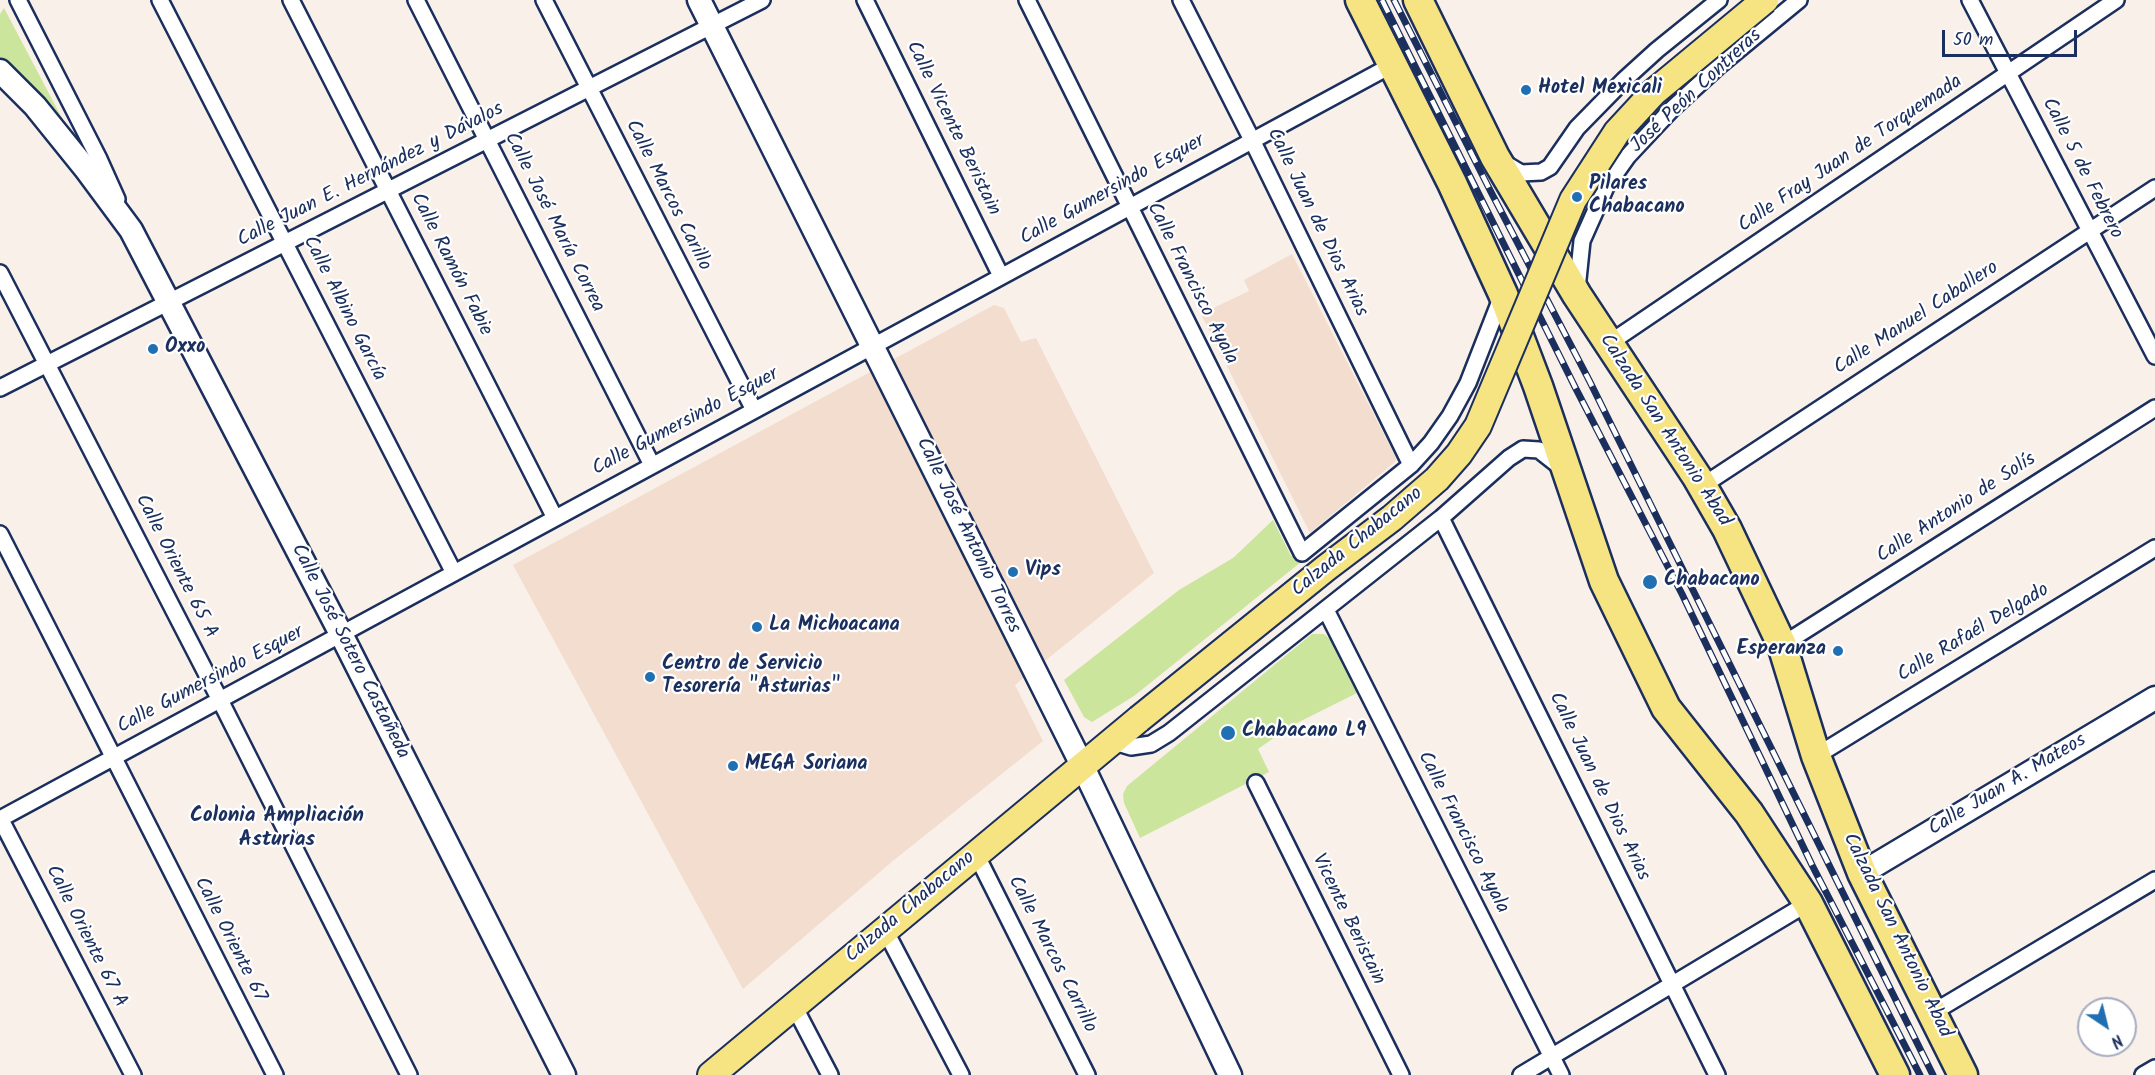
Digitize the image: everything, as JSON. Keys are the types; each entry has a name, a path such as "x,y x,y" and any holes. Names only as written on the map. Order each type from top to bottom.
{"highway":[{"path":"1360,0 1452,183 1503,294 1568,473 1604,581 1666,708 1749,813 1808,903 1895,1075"},
{"name":"Calzada San Antonio Abad","path":"1418,0 1495,157 1577,295 1702,486 1727,529 1782,645 1816,756 1862,873 1963,1075"}],"main road":[{"name":"José Peón Contreras","path":"1536,290 1573,200 1617,132 1654,92 1765,0"},
{"name":"Calzada Chabacano","path":"711,1075 1139,718 1392,518 1437,479 1459,454 1478,426 1536,290"}],"street":[{"name":"Calle José Sotero Castañeda","path":"18,0 99,159 131,230 341,634 564,1075"},
{"name":"Calle Albino García","path":"160,0 454,573"},
{"name":"Calle Ramón Fabie","path":"291,0 555,518"},
{"name":"Calle José María Correa","path":"416,0 652,465"},
{"name":"Calle Marcos Carillo","path":"544,0 754,410"},
{"name":"Calle José Antonio Torres","path":"699,0 1082,765 1230,1075"},
{"name":"Calle Juan E. Hernández y Dávalos","path":"0,388 762,0"},
{"name":"Calle Vicente Beristain","path":"865,0 1001,276"},
{"name":"Calle Francisco Ayala","path":"1028,0 1302,553"},
{"name":"Calle Juan de Dios Arias","path":"1181,0 1411,465"},
{"name":"José Peón Contreras","path":"1577,295 1582,241 1606,187 1628,156 1720,65 1799,0"},
{"name":"Calle 5 de Febrero","path":"1970,0 2155,356"},
{"name":"Calle Fray Juan de Torquemada","path":"1608,344 2116,0"},
{"path":"1495,157 1521,174 1541,172 1550,167 1577,128 1624,80 1714,2"},
{"name":"Calle Gumersindo Esquer","path":"0,819 1392,65"},
{"name":"Calle José Sotero Castañeda","path":"0,71 35,106 131,230"},
{"name":"Calle Manuel Caballero","path":"1702,486 2155,188"},
{"name":"Calle Oriente 65 A","path":"0,273 220,700 409,1075"},
{"name":"Calzada Chabacano","path":"1302,553 1411,465 1431,443 1450,416 1468,383 1503,294"},
{"name":"Calle Antonio de Solís","path":"1782,645 2155,408"},
{"name":"Calzada Chabacano","path":"1111,741 1131,747 1151,744 1169,733 1441,518 1496,469 1523,449 1539,450 1568,473"},
{"name":"Calle Juan de Dios Arias","path":"1441,518 1717,1075"},
{"name":"Calle Oriente 67","path":"0,534 275,1075"},
{"name":"Calle Rafaél Delgado","path":"1816,756 2155,548"},
{"name":"Calle Francisco Ayala","path":"1326,610 1561,1075"},
{"name":"Calle Juan A. Mateos","path":"1862,873 2155,698"},
{"name":"Vicente Beristain","path":"1256,783 1401,1075"},
{"name":"Calle Oriente 67 A","path":"0,819 133,1075"},
{"name":"Calle Marcos Carrillo","path":"976,854 1087,1075"},
{"path":"1932,1013 2155,880"},
{"path":"1521,1075 1808,903"},
{"path":"885,930 961,1075"},
{"path":"794,1006 830,1075"},
{"path":"2143,1075 2155,1068"}],"shaded area":[{"path":"1292,254 1397,460 1310,533 1201,314 1249,291 1244,280"},
{"path":"994,305 1004,308 1021,342 1036,338 1154,573 1015,685 1043,741 894,860 743,989 513,565"}],"green space":[{"path":"4,8 75,143 0,61 0,14"},
{"path":"1273,520 1291,556 1306,558 1134,696 1092,722 1084,717 1064,680 1179,590 1233,558"},
{"path":"1312,634 1324,634 1335,643 1359,692 1291,726 1258,749 1269,772 1140,838 1124,803 1123,794 1127,786"}],"railway":[{"path":"1382,0 1575,387 1682,594 1812,865 1920,1075"},
{"path":"1394,0 1589,380 1933,1075"}],"place":[{"name":"Hotel Mexicali","path":"1526,90"},
{"name":"Pilares Chabacano","path":"1577,197"},
{"name":"Oxxo","path":"153,349"},
{"name":"Vips","path":"1013,572"},
{"name":"Chabacano","path":"1650,582"},
{"name":"La Michoacana","path":"757,627"},
{"name":"Esperanza","path":"1838,651"},
{"name":"Centro de Servicio Tesorería \"Asturias\"","path":"650,677"},
{"name":"Chabacano L9","path":"1228,733"},
{"name":"MEGA Soriana","path":"733,766"}],"district":[{"name":"Colonia Ampliación Asturias","path":"277,829"}]}
